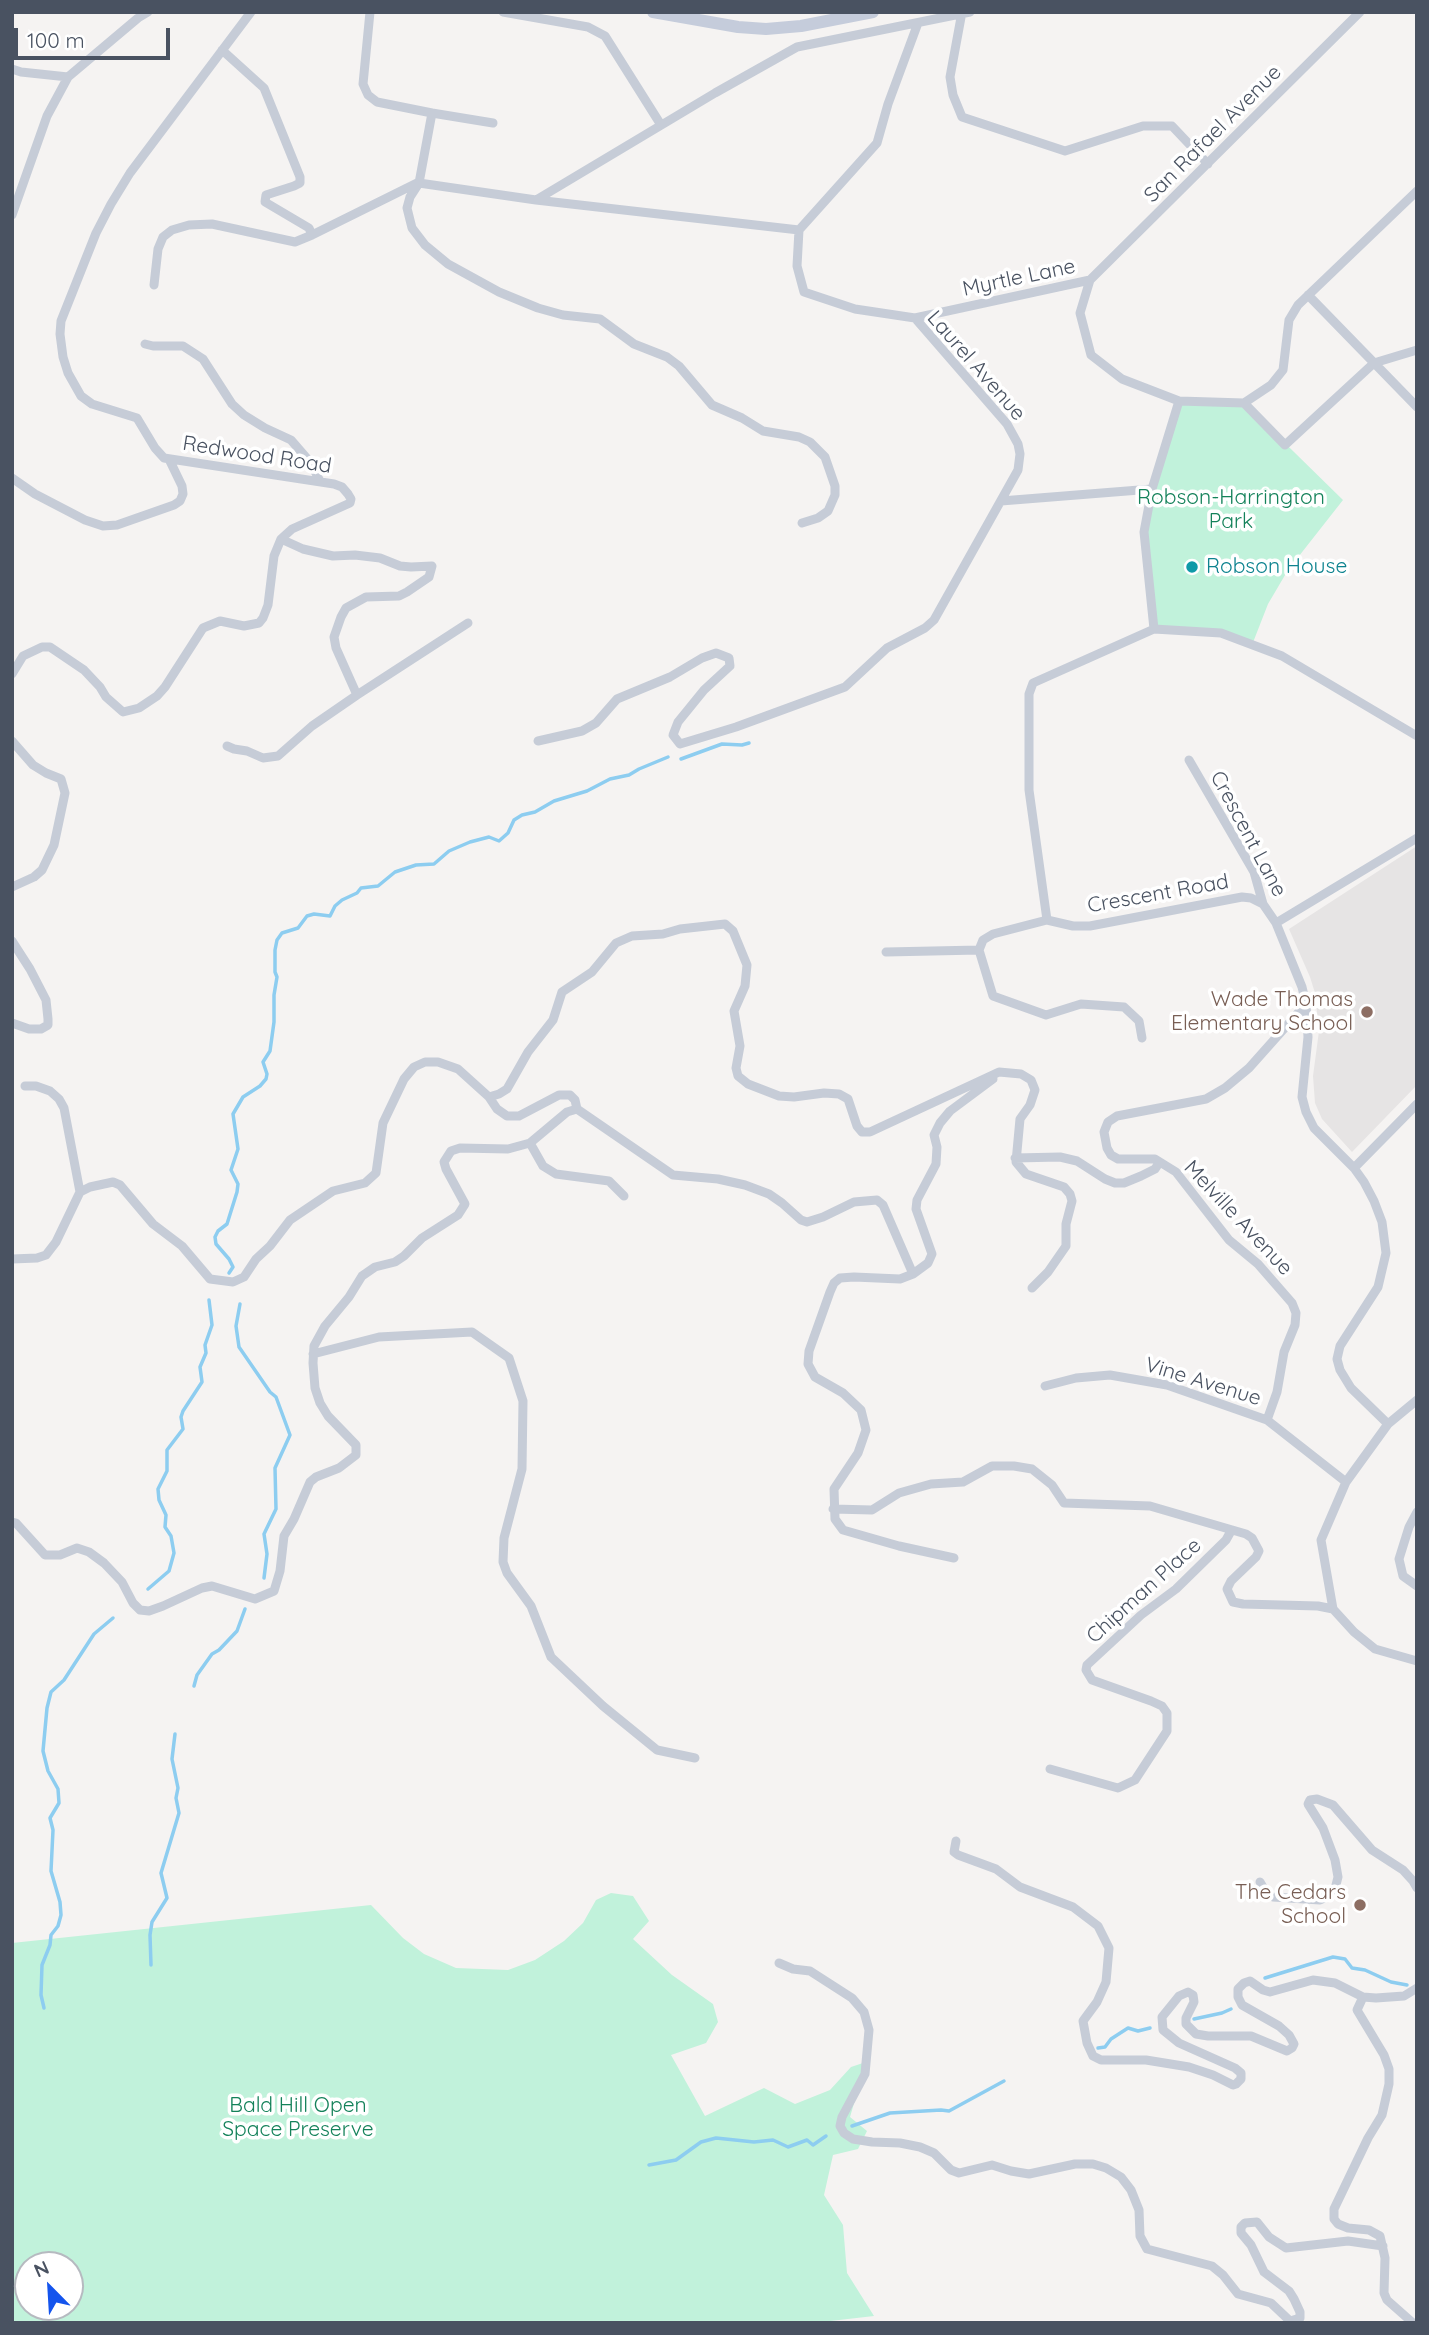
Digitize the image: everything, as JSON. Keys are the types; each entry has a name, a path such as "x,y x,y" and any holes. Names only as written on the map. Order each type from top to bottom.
{"main road":[{"path":"653,12 738,27 766,29 801,26 873,12"}],"street":[{"path":"12,215 47,116 68,76 148,12"},
{"name":"Redwood Road","path":"251,12 118,192 96,233 61,321 60,339 65,363 81,396 92,404 137,418 164,458 320,481 342,487 348,494 351,503 292,529 281,539"},
{"path":"370,12 363,84 368,95 377,102 493,123"},
{"path":"503,12 588,27 605,36 660,125"},
{"name":"San Rafael Avenue","path":"1090,280 1360,12"},
{"path":"536,200 797,47 964,13 950,77 953,95 962,117 1065,151 1143,126 1172,126 1208,164"},
{"path":"154,285 158,249 163,237 172,230 189,225 212,224 295,242 419,183 536,200 799,230 877,143 888,104 918,23"},
{"path":"222,50 264,88 300,177 300,183 266,195 265,202 309,228 312,235"},
{"path":"12,69 68,76"},
{"path":"432,113 419,183 407,208 408,218 425,245 448,264 499,292 563,315 600,319 634,344 667,357 679,366 712,405 763,431 799,437 818,448 832,474 835,495 828,511 818,518 802,523"},
{"path":"1090,280 1080,313 1091,355 1122,379 1179,401 1244,403 1278,378 1286,359 1289,320 1298,306 1417,191"},
{"name":"Laurel Avenue","path":"538,741 582,732 596,723 617,699 670,677 716,653 729,658 730,667 704,690 678,722 673,734 680,744 736,727 845,687 887,648 925,628 934,620 1018,470 1018,444 1013,434 915,318 855,309 804,292 797,265 799,230"},
{"name":"Myrtle Lane","path":"915,318 1090,280"},
{"path":"1308,295 1417,407"},
{"path":"145,344 183,346 203,359 232,404 265,428 291,440 310,462 320,481"},
{"path":"1244,403 1285,445 1374,363 1417,350"},
{"path":"1154,629 1144,532 1152,489 1179,401"},
{"path":"12,478 35,494 85,520 103,526 117,526 180,501 183,486 169,459"},
{"path":"1001,501 1152,489"},
{"path":"12,674 23,656 43,647 50,647 84,670 106,697 123,712 139,708 165,687 203,628 220,621 252,626 263,618 271,592 274,556 281,539 303,549 333,556 380,558 400,566 432,566 429,577 399,596 366,597 346,608 334,637 336,648 357,695"},
{"path":"227,746 263,758 278,756 312,726 468,622"},
{"path":"1142,1038 1139,1021 1124,1007 1081,1004 1046,1015 993,996 979,950 983,940 988,936 1047,920 1029,797 1030,686 1037,680 1154,629 1221,633 1282,656 1417,736"},
{"path":"12,741 33,765 61,779 65,793 54,845 42,870 34,877 12,887"},
{"name":"Crescent Lane","path":"1189,760 1254,873 1263,904 1276,923 1302,987 1308,1037 1303,1097 1306,1112 1314,1128 1354,1168 1374,1201 1382,1222 1386,1253 1378,1287 1339,1346 1337,1359 1340,1370 1352,1388 1388,1424"},
{"path":"1276,923 1417,838"},
{"name":"Crescent Road","path":"1047,920 1073,926 1090,926 1242,897 1263,904"},
{"path":"489,1097 507,1089 528,1052 553,1020 562,992 592,972 617,943 632,936 724,924 733,931 747,965 745,986 734,1011 740,1036 736,1068 738,1076 748,1084 779,1096 839,1094 848,1099 856,1126 862,1132 870,1132 999,1072 1021,1074 1031,1080 1035,1090 1030,1105 1020,1119 1015,1158 1019,1169 1064,1187 1072,1201 1066,1224 1066,1245 1048,1272 1032,1289"},
{"path":"12,942 46,1000 48,1025 41,1029 29,1029 12,1023"},
{"path":"886,952 979,950"},
{"path":"1159,1163 1150,1158 1118,1159 1111,1155 1104,1132 1108,1122 1117,1116 1206,1099 1225,1088 1249,1068 1306,1004"},
{"path":"80,1192 99,1184 113,1182 120,1185 153,1224 182,1246 210,1279 233,1282 244,1277 290,1220 333,1191 366,1182 376,1173 383,1123 404,1079 414,1067 425,1062 438,1062 458,1069 507,1115 519,1115 559,1095 569,1095 575,1101 577,1109 673,1175 718,1179 745,1185 769,1194 807,1222 854,1202 877,1200 883,1205 913,1275"},
{"path":"954,1558 843,1530 833,1509 834,1489 858,1453 866,1430 861,1410 843,1393 815,1377 808,1364 809,1351 830,1292 840,1278 900,1279 913,1275 928,1263 932,1254 916,1209 917,1200 936,1164 937,1147 934,1135 950,1111 990,1082 999,1072"},
{"path":"12,1259 46,1255 56,1242 80,1192 64,1108 50,1091 36,1086 25,1086"},
{"path":"1354,1168 1417,1104"},
{"path":"12,1522 16,1523 45,1555 60,1555 77,1548 89,1552 122,1581 133,1603 140,1610 149,1611 212,1586 255,1599 274,1591 278,1581 284,1536 310,1482 339,1468 356,1455 356,1445 328,1416 320,1404 315,1388 314,1346 325,1326 362,1276 375,1267 395,1262 404,1256 422,1238 448,1222 466,1204 444,1162 451,1151 508,1149 530,1143 567,1112 577,1109"},
{"path":"530,1143 543,1166 556,1174 610,1181 624,1196"},
{"name":"Melville Avenue","path":"1015,1158 1060,1157 1077,1161 1115,1183 1141,1176 1155,1169 1159,1163 1176,1172 1229,1240 1258,1264 1292,1303 1296,1313 1295,1325 1284,1352 1278,1392 1267,1420"},
{"path":"313,1354 379,1337 472,1332 509,1357 523,1401 522,1469 504,1538 503,1562 507,1573 531,1605 551,1657 603,1706 657,1750 695,1758"},
{"name":"Vine Avenue","path":"1045,1386 1076,1378 1110,1375 1167,1385 1267,1420"},
{"path":"1417,1400 1388,1424 1346,1482 1321,1540 1333,1609 1354,1632 1375,1649 1417,1661"},
{"path":"1267,1420 1346,1482"},
{"path":"833,1509 872,1510 900,1493 931,1484 963,1482 992,1466 1032,1469 1052,1485 1064,1503 1150,1506 1252,1538 1259,1551 1231,1581 1227,1589 1233,1602 1333,1609"},
{"path":"1417,1512 1409,1527 1399,1559 1403,1576 1417,1586"},
{"name":"Chipman Place","path":"1050,1769 1118,1788 1135,1780 1167,1731 1167,1713 1162,1706 1152,1701 1092,1679 1086,1670 1087,1665 1141,1615 1176,1589 1226,1540 1231,1531"},
{"path":"1260,1882 1267,1894 1273,1897 1320,1900 1334,1893 1338,1877 1335,1860 1323,1828 1308,1804 1310,1800 1317,1799 1334,1805 1372,1850 1403,1870 1417,1888"},
{"path":"956,1841 954,1852 958,1856 996,1869 1020,1887 1073,1907 1098,1926 1109,1948 1105,1982 1097,2003 1083,2021 1093,2056 1101,2060 1146,2060 1189,2067 1233,2085 1241,2080 1241,2073 1235,2068 1179,2043 1163,2030 1161,2017 1179,1996 1188,1992 1193,1995 1195,2002 1186,2018 1186,2024 1196,2034 1251,2036 1287,2051 1292,2049 1294,2044 1289,2035 1279,2026 1241,2005 1238,1989 1244,1983 1250,1981 1270,1992 1313,1980 1335,1983 1363,1997 1404,1996 1417,1988"},
{"path":"779,1963 793,1969 810,1971 852,1998 864,2012 869,2030 865,2074 840,2126 844,2133 853,2139 920,2147 934,2153 951,2170 959,2173 992,2165 1029,2174 1075,2164 1093,2164 1106,2168 1121,2177 1131,2190 1139,2210 1140,2236 1147,2249 1212,2266 1238,2294 1271,2303 1290,2322 1300,2318 1300,2312 1289,2291 1264,2272 1251,2245 1241,2233 1241,2227 1245,2223 1256,2222 1269,2237 1286,2248 1348,2241 1383,2246"},
{"path":"1363,1997 1357,2010 1384,2055 1389,2069 1388,2092 1382,2115 1334,2209 1334,2219 1348,2228 1375,2232 1381,2236 1385,2258 1384,2293 1387,2300 1413,2323"}],"shaded area":[{"name":"Wade Thomas Elementary School","path":"1417,846 1417,1085 1352,1152 1322,1119 1315,1103 1313,1076 1319,1031 1315,993 1289,929"}],"green space":[{"name":"Robson-Harrington Park","path":"1179,401 1244,403 1343,500 1288,570 1268,604 1252,645 1221,633 1154,629 1144,532"},
{"name":"Bald Hill Open Space Preserve","path":"611,1893 633,1896 649,1921 633,1939 672,1975 713,2004 718,2022 706,2043 671,2055 705,2116 764,2088 795,2104 830,2090 851,2067 866,2062 850,2117 867,2131 858,2149 833,2155 824,2195 843,2225 847,2273 874,2316 813,2323 12,2323 12,1943 371,1905 403,1938 424,1954 456,1968 508,1970 535,1960 564,1941 583,1923 596,1900"}],"waterway":[{"path":"681,759 722,744 749,743"},
{"path":"229,1273 233,1267 216,1244 215,1237 227,1224 237,1192 238,1184 231,1170 238,1149 233,1114 243,1097 266,1079 263,1062 270,1051 274,1022 277,977 275,950 282,933 298,928 307,916 330,916 342,900 361,888 378,886 395,872 416,865 434,864 449,851 470,842 489,837 499,841 508,833 514,820 522,815 587,791 610,779 629,775 668,757"},
{"path":"148,1589 169,1571 174,1553 171,1536 165,1527 166,1515 159,1500 158,1489 167,1471 167,1450 183,1429 183,1411 202,1382 200,1367 212,1325 209,1300"},
{"path":"240,1304 236,1326 239,1347 276,1397 290,1435 275,1468 276,1509 264,1534 267,1554 264,1578"},
{"path":"194,1686 197,1675 212,1654 237,1631 245,1609"},
{"path":"44,2008 41,1995 42,1965 51,1935 58,1926 61,1915 51,1871 53,1830 50,1818 59,1803 58,1789 48,1771 43,1751 47,1708 51,1692 64,1680 94,1634 113,1618"},
{"path":"151,1965 152,1922 167,1898 161,1873 179,1813 176,1798 178,1788 172,1759 175,1734"},
{"path":"1265,1978 1333,1957 1345,1959 1352,1968 1407,1985"},
{"path":"1194,2019 1231,2009"},
{"path":"1098,2048 1105,2047 1111,2039 1128,2028 1138,2031 1150,2028"},
{"path":"852,2126 890,2113 949,2111 1004,2081"},
{"path":"649,2165 676,2160 701,2142 716,2138 754,2142 773,2140 788,2147 807,2140 813,2145 826,2136"}],"place":[{"name":"Robson House","path":"1192,567"},
{"name":"Wade Thomas Elementary School","path":"1367,1012"},
{"name":"The Cedars School","path":"1360,1905"}]}
